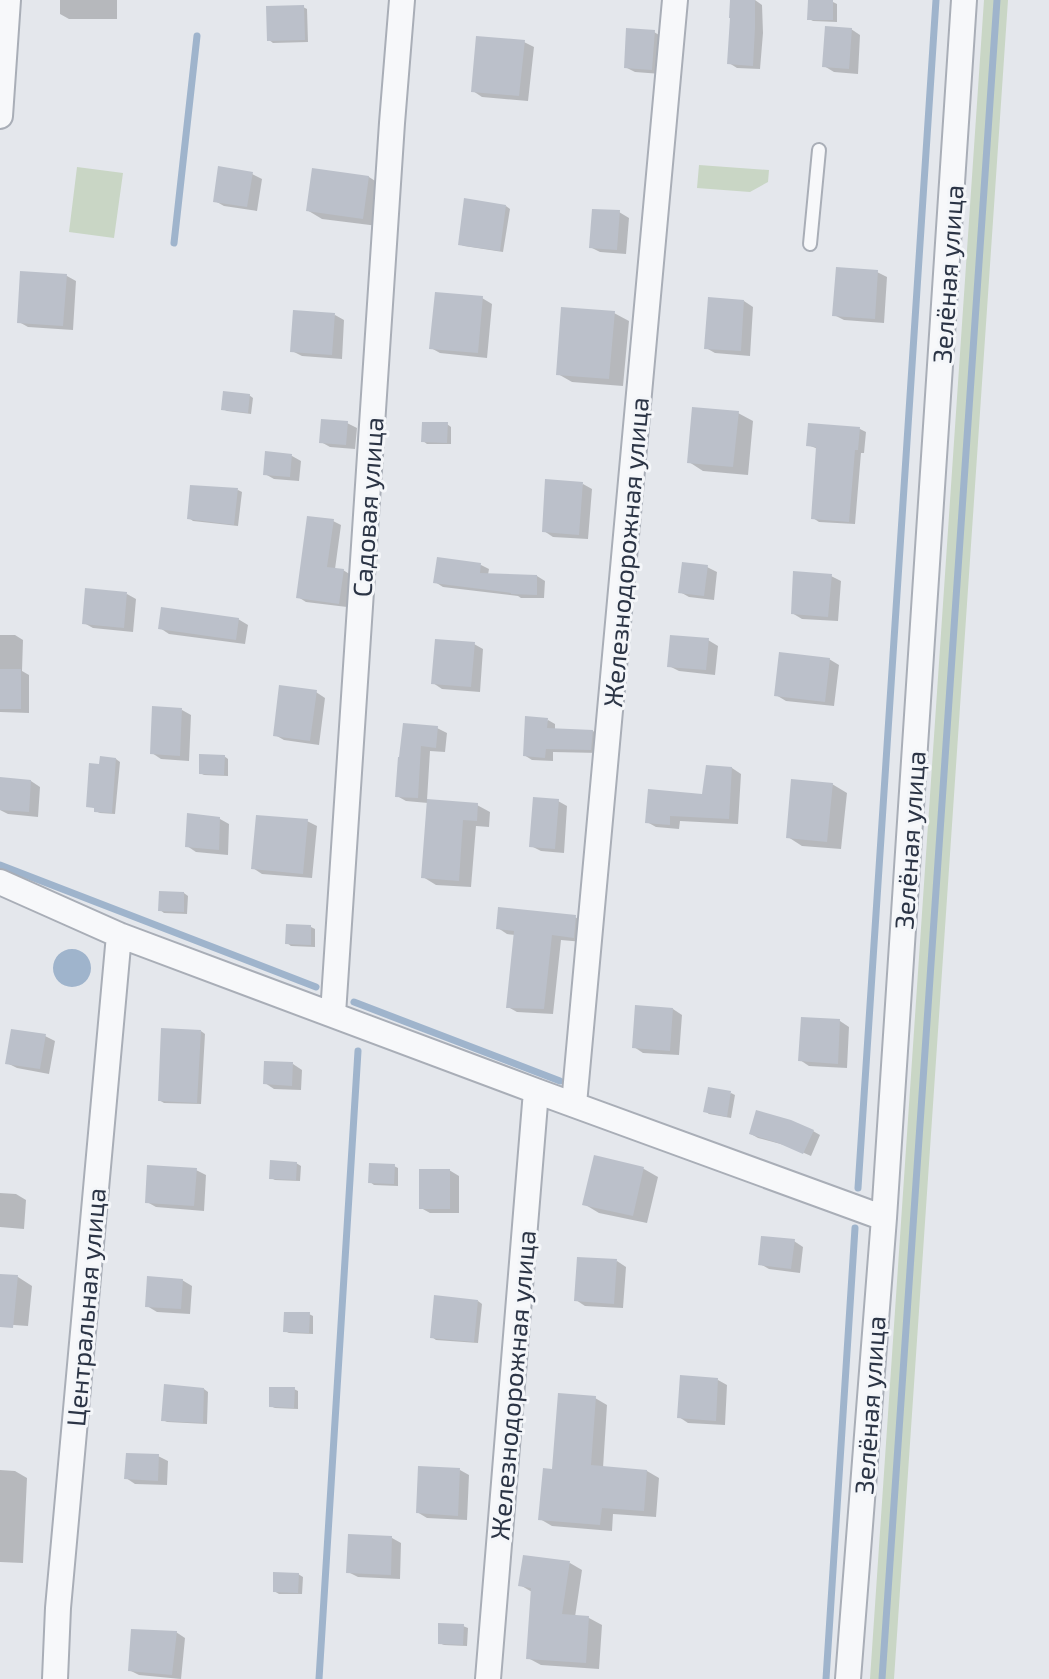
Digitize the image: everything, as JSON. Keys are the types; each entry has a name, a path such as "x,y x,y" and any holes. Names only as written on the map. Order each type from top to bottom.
{"street":[{"path":"0,116 8,0"},
{"name":"Садовая улица","path":"333,1014 402,0"},
{"name":"Железнодорожная улица","path":"574,1104 675,0"},
{"name":"Зелёная улица","path":"848,1679 884,1218 964,0"},
{"path":"0,882 119,934 884,1218"},
{"name":"Центральная улица","path":"55,1679 58,1608 119,934"},
{"name":"Железнодорожная улица","path":"488,1679 536,1091"}],"lane":[{"path":"810,244 819,150"}],"green space":[{"path":"984,0 1008,0 894,1679 870,1679"},
{"path":"699,165 769,170 768,182 750,192 697,188"},
{"path":"77,167 123,173 114,238 69,232"}],"water":[{"path":"72,949 85,955 91,968 85,981 72,987 59,981 53,968 59,955"}],"building":[{"path":"730,0 755,0 753,66 727,64"},
{"path":"808,0 833,0 833,20 807,20"},
{"path":"304,5 305,40 267,41 266,6"},
{"path":"825,26 852,28 849,69 822,67"},
{"path":"626,28 655,30 652,70 624,68"},
{"path":"476,36 525,40 519,96 471,92"},
{"path":"218,166 253,172 247,207 213,202"},
{"path":"312,168 369,176 363,219 306,211"},
{"path":"464,198 506,205 500,251 458,245"},
{"path":"592,209 620,210 617,250 589,248"},
{"path":"836,267 878,270 875,319 832,316"},
{"path":"20,271 67,274 63,326 17,323"},
{"path":"435,292 483,296 478,353 429,349"},
{"path":"708,297 744,300 741,351 704,349"},
{"path":"561,307 615,311 609,379 556,375"},
{"path":"293,310 335,313 332,355 290,352"},
{"path":"223,391 250,394 248,413 221,410"},
{"path":"692,407 739,411 733,467 687,463"},
{"path":"321,419 348,421 346,445 319,443"},
{"path":"422,422 448,422 447,443 421,442"},
{"path":"808,423 860,427 858,450 855,450 849,522 811,519 816,447 806,446"},
{"path":"265,451 292,454 290,477 263,475"},
{"path":"545,479 583,482 579,535 542,532"},
{"path":"190,485 238,488 234,525 187,519"},
{"path":"307,516 334,519 327,567 344,569 339,604 296,598"},
{"path":"437,557 481,563 480,573 537,575 537,595 433,583"},
{"path":"682,562 708,565 704,596 678,593"},
{"path":"793,571 832,574 828,617 791,614"},
{"path":"85,588 127,592 124,628 82,624"},
{"path":"161,607 239,618 236,640 158,629"},
{"path":"670,635 709,638 706,670 667,667"},
{"path":"435,639 475,642 471,687 431,684"},
{"path":"779,652 830,658 825,702 774,696"},
{"path":"0,669 21,669 21,709 0,709"},
{"path":"279,685 317,690 310,741 273,736"},
{"path":"152,706 182,708 180,756 150,754"},
{"path":"525,716 548,718 547,728 593,730 591,750 546,749 545,758 523,756"},
{"path":"403,723 438,726 436,748 421,746 418,798 395,797"},
{"path":"199,754 225,755 224,775 199,774"},
{"path":"100,756 116,758 112,813 94,812 94,808 86,807 89,763 99,764"},
{"path":"706,765 732,767 729,819 670,816 670,825 645,823 648,789 702,794"},
{"path":"0,777 31,780 29,812 0,810"},
{"path":"791,779 833,783 827,842 786,838"},
{"path":"533,797 559,799 555,849 529,847"},
{"path":"427,799 478,803 477,821 463,820 459,881 421,878"},
{"path":"187,813 220,817 219,850 185,847"},
{"path":"256,815 308,819 303,874 251,869"},
{"path":"159,891 184,892 184,912 158,911"},
{"path":"498,907 576,915 574,938 552,935 544,1009 506,1008 514,931 496,929"},
{"path":"286,924 311,925 311,945 285,944"},
{"path":"635,1005 673,1008 670,1051 632,1048"},
{"path":"801,1017 840,1019 838,1064 798,1061"},
{"path":"161,1028 201,1030 197,1103 158,1101"},
{"path":"11,1029 46,1034 40,1069 5,1064"},
{"path":"264,1061 293,1062 292,1086 263,1084"},
{"path":"708,1087 731,1091 727,1117 703,1112"},
{"path":"756,1110 814,1130 803,1154 749,1134"},
{"path":"594,1155 644,1167 633,1216 582,1205"},
{"path":"270,1160 297,1162 296,1180 269,1179"},
{"path":"369,1163 395,1164 394,1184 368,1183"},
{"path":"147,1165 197,1168 194,1206 145,1203"},
{"path":"419,1169 450,1169 450,1209 419,1209"},
{"path":"761,1236 795,1239 791,1269 758,1265"},
{"path":"577,1257 617,1259 614,1304 574,1301"},
{"path":"0,1274 18,1275 13,1328 0,1327"},
{"path":"147,1276 183,1279 181,1309 145,1307"},
{"path":"434,1295 478,1300 474,1342 430,1338"},
{"path":"284,1312 310,1312 309,1333 283,1332"},
{"path":"680,1375 718,1378 716,1421 677,1418"},
{"path":"164,1384 204,1388 203,1423 161,1421"},
{"path":"269,1387 295,1387 294,1408 269,1407"},
{"path":"558,1393 596,1396 591,1465 647,1470 644,1511 602,1508 600,1525 538,1520 543,1468 552,1469"},
{"path":"126,1453 159,1454 158,1481 124,1479"},
{"path":"418,1466 460,1468 458,1516 416,1513"},
{"path":"348,1534 392,1536 391,1575 346,1573"},
{"path":"523,1555 570,1561 562,1614 589,1616 586,1663 526,1659 531,1588 518,1586"},
{"path":"273,1572 299,1573 298,1593 273,1592"},
{"path":"438,1623 464,1624 463,1645 438,1644"},
{"path":"131,1629 177,1631 172,1675 128,1671"}],"waterway":[{"path":"858,1188 936,0"},
{"path":"882,1679 997,0"},
{"path":"174,243 197,36"},
{"path":"0,865 316,987"},
{"path":"354,1002 560,1081"},
{"path":"319,1679 358,1051"},
{"path":"826,1679 855,1228"}]}
